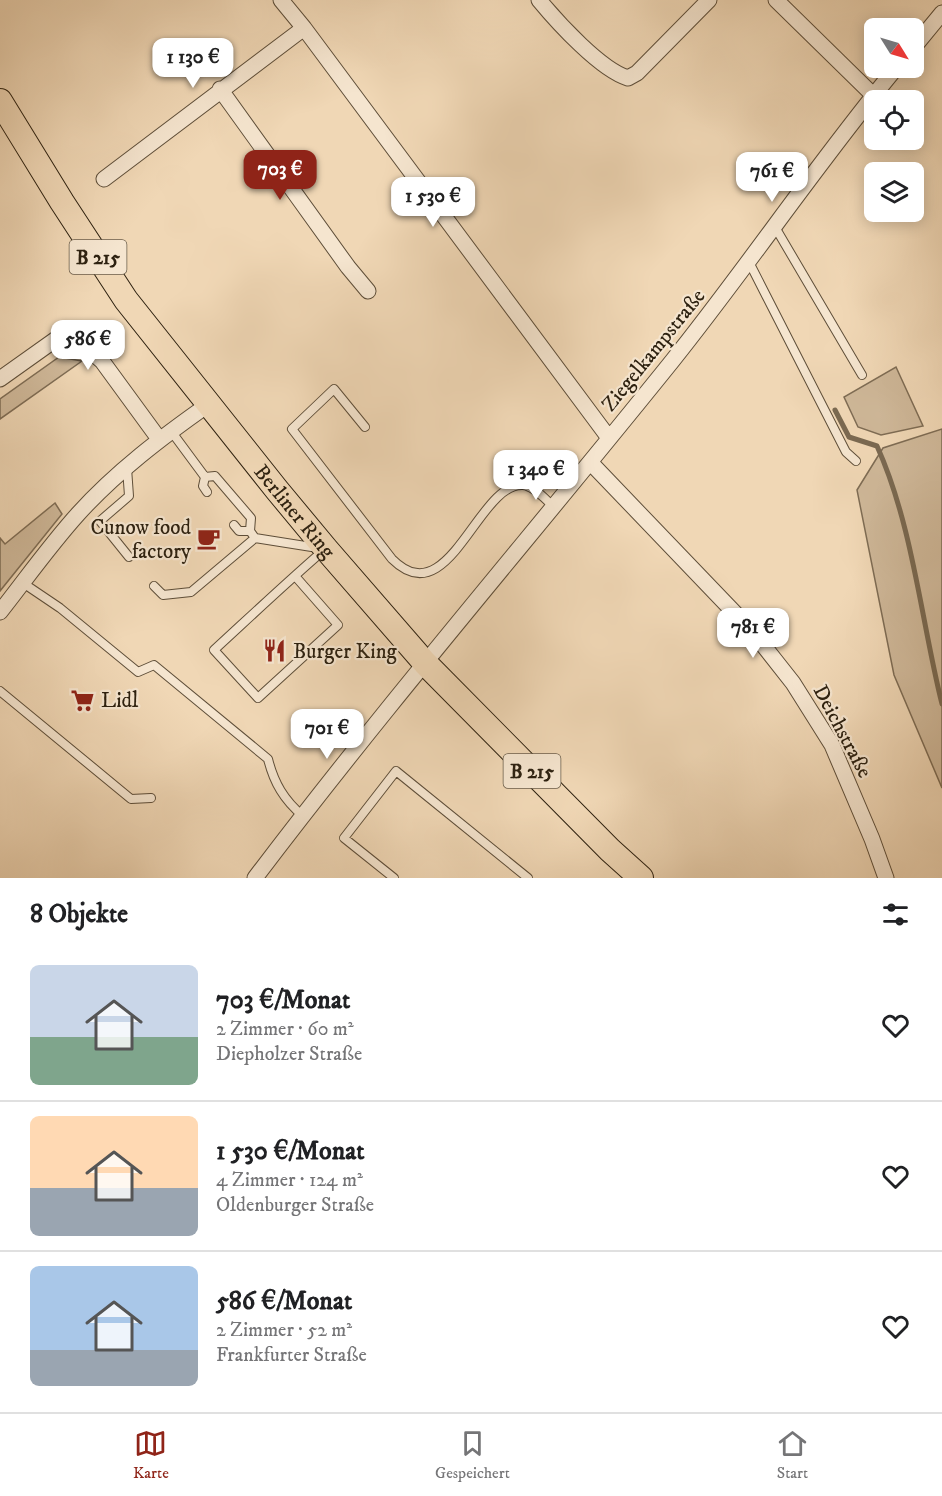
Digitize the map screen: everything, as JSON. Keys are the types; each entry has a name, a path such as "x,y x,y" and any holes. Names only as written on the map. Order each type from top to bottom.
{"main road":[{"name":"Berliner Ring","path":"0,100 62,202 126,300 326,549 425,663 640,878"}],"street":[{"path":"281,0 609,438"},
{"path":"539,0 571,35 617,74 628,78 638,73 710,0"},
{"path":"776,0 868,90"},
{"path":"924,35 942,13"},
{"path":"104,179 220,89 304,28"},
{"name":"Ziegelkampstraße","path":"877,90 887,78"},
{"path":"220,89 348,267 368,291"},
{"name":"Ziegelkampstraße","path":"255,878 425,663 673,360 864,107"},
{"path":"0,379 59,338 77,339 102,361 165,435"},
{"path":"0,612 77,515 165,435 209,404"},
{"name":"Deichstraße","path":"590,462 752,631 794,683 832,746 872,839 886,878"}],"lane":[{"path":"775,227 862,375"},
{"path":"749,262 846,452 856,461"},
{"path":"365,428 334,389 292,429 393,559 410,572 427,572 439,566 508,489 521,485 530,486 553,506"},
{"path":"165,435 205,477"},
{"path":"127,468 129,496 99,521 129,557"},
{"path":"205,477 215,476 251,518 253,534"},
{"path":"205,477 203,486 207,492"},
{"path":"234,525 239,531 326,549"},
{"path":"154,586 163,595 191,591 253,534"},
{"path":"295,576 338,625 258,699 214,650 295,576 326,549"},
{"path":"23,583 60,608 138,672 154,665 268,759 272,775 282,794 289,804 303,816"},
{"path":"0,691 131,799 151,798"},
{"path":"394,878 344,838 396,771 528,878"}],"shaded area":[{"path":"59,357 82,361 0,419 0,399"},
{"path":"896,367 923,426 881,435 858,427 844,397"},
{"path":"942,429 942,788 894,675 857,490 883,448"},
{"path":"55,503 62,514 0,591 0,538 5,544"}],"waterway":[{"path":"835,410 849,437 877,446 889,477 908,541 942,704"}],"place":[{"name":"Cunow food factory","path":"209,539"},
{"name":"Burger King","path":"275,651"},
{"name":"Lidl","path":"83,700"}]}
